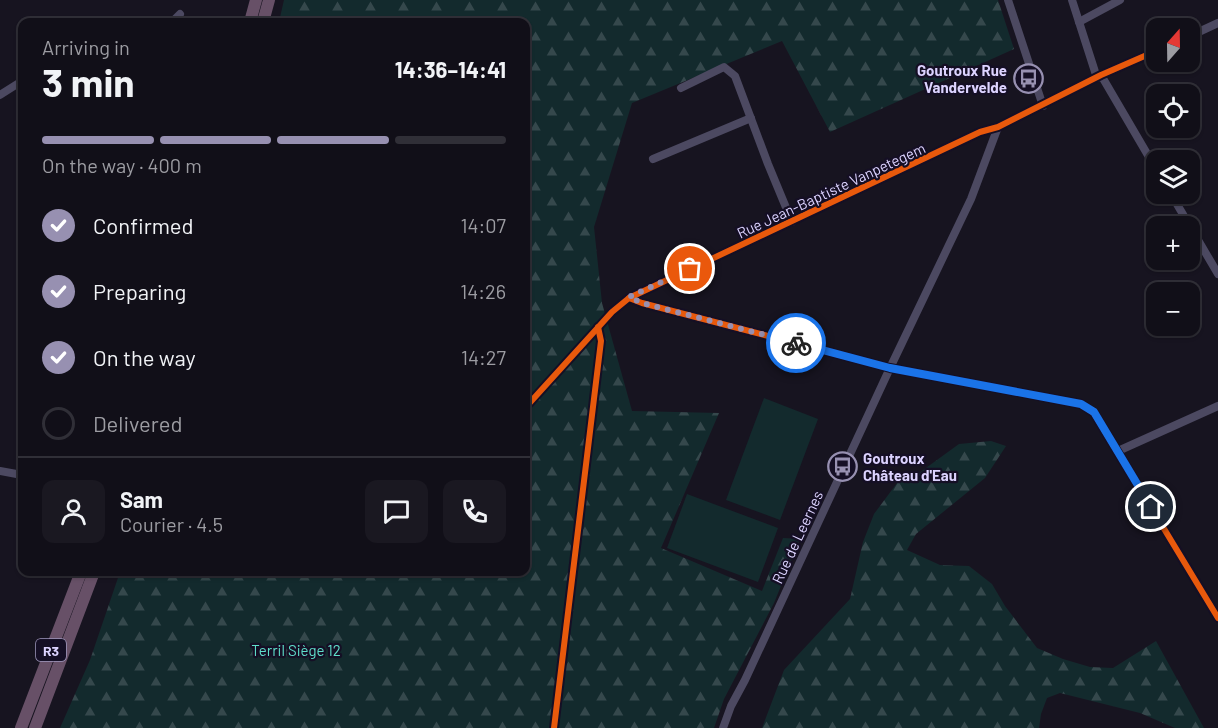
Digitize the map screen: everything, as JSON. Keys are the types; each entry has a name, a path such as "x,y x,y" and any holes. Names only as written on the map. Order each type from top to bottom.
{"highway":[{"path":"251,18 256,0"},
{"path":"264,18 269,0"},
{"name":"R3","path":"21,728 79,576"},
{"name":"R3","path":"35,728 92,576"}],"street":[{"path":"1008,0 1043,106"},
{"path":"1072,0 1099,76 1146,153"},
{"path":"1079,22 1120,0"},
{"path":"176,18 180,14"},
{"path":"1200,31 1218,23"},
{"name":"Rue Jean-Baptiste Vanpetegem","path":"530,402 612,312 629,297 980,132 998,127 1043,106 1099,76 1146,55"},
{"path":"681,88 724,67 735,76 792,222"},
{"path":"0,95 18,84"},
{"path":"653,159 751,118"},
{"name":"Rue de Leernes","path":"723,728 731,706 971,199 998,127"},
{"path":"1177,204 1218,274"},
{"path":"629,297 642,303 890,368 1081,404 1094,412 1218,618"},
{"path":"1118,451 1218,406"},
{"path":"0,471 18,474"}],"green space":[{"name":"Terril Siège 12","path":"284,0 998,0 1014,49 830,132 782,41 632,103 594,227 602,303 632,411 719,413 661,548 762,591 783,538 800,539 774,603 724,699 714,728 60,728 90,660 119,576 530,576 530,18 280,18"},
{"path":"764,398 818,419 780,520 726,500"},
{"path":"991,441 1006,446 985,478 916,534 907,550 940,565 969,566 992,584 1005,606 1037,648 1063,659 1090,667 1113,668 1156,641 1204,728 1175,728 1140,713 1060,693 1047,698 1039,728 762,728 784,670 850,599 863,542 874,514 900,479 919,473 959,444"},
{"path":"687,494 778,528 758,582 667,548"}],"cycle path":[{"path":"530,402 612,312 629,298 980,132 998,127 1101,75 1146,55"},
{"path":"629,298 890,368 1081,404 1094,413 1218,618"},
{"path":"554,728 601,341 598,327"}],"way so far":[{"path":"690,269 629,297 642,303 796,343"}],"place":[{"name":"Goutroux Rue Vandervelde","path":"1028,79"},
{"name":"Goutroux Château d'Eau","path":"842,467"}],"route":[{"path":"796,343 890,368 1081,404 1094,412 1151,507"}]}
